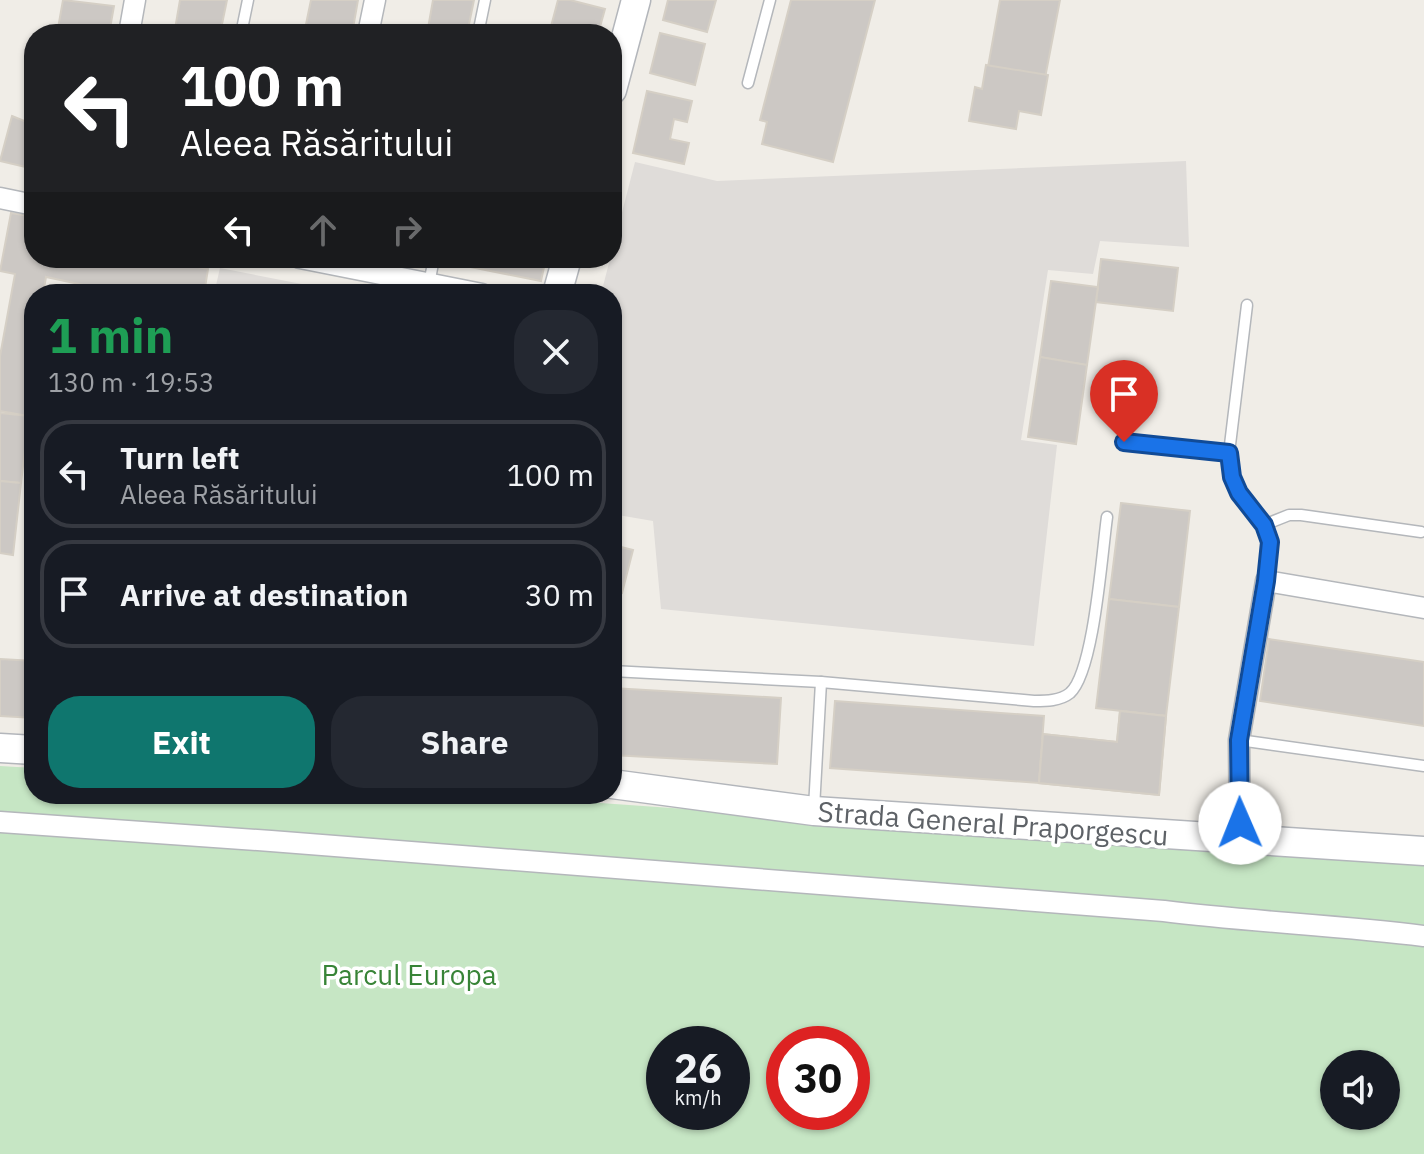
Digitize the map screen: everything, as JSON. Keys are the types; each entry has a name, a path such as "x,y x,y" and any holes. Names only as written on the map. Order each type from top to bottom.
{"street":[{"path":"131,24 135,0"},
{"path":"370,24 375,0"},
{"path":"622,52 636,0"},
{"path":"0,198 24,203"},
{"path":"350,268 429,284"},
{"path":"1240,841 1239,740 1266,581 1424,608"},
{"path":"0,748 24,749"},
{"name":"Strada General Praporgescu","path":"622,785 814,811 1424,851"},
{"path":"0,822 256,839 1164,911 1240,921 1424,936"}],"lane":[{"path":"243,24 248,0"},
{"path":"480,24 485,0"},
{"path":"748,83 770,0"},
{"path":"429,284 432,268"},
{"path":"1247,305 1229,453 1232,477 1239,493 1264,525 1270,542 1266,581"},
{"path":"1124,442 1229,453"},
{"path":"1264,525 1289,515 1301,515 1421,532"},
{"path":"622,672 821,682 1034,701 1055,700 1070,692 1081,677 1088,654 1107,517"},
{"path":"814,811 821,682"},
{"path":"1239,740 1424,766"}],"shaded area":[{"path":"1186,161 1189,247 1100,241 1093,274 1048,270 1021,440 1057,445 1034,646 661,609 653,521 622,516 622,284 604,284 608,268 622,268 622,212 635,162 717,181"},
{"path":"220,268 302,284 216,284"}],"green space":[{"name":"Parcul Europa","path":"0,766 24,767 24,804 616,804 1424,861 1424,1154 0,1154"}],"building":[{"path":"63,0 114,6 111,24 59,24"},
{"path":"180,0 227,0 222,24 176,24"},
{"path":"311,0 358,0 354,24 306,24"},
{"path":"433,0 474,0 469,24 429,24"},
{"path":"558,0 605,9 601,24 552,24"},
{"path":"668,0 716,0 707,32 663,20"},
{"path":"791,0 875,0 833,162 762,144 767,122 760,120"},
{"path":"1000,0 1060,0 1045,78 988,67"},
{"path":"660,33 705,44 695,85 650,73"},
{"path":"986,65 1048,75 1041,115 1019,111 1016,129 969,121 975,87 982,89"},
{"path":"647,91 692,101 687,122 674,119 670,139 689,143 684,164 633,153"},
{"path":"12,116 24,121 24,167 0,161"},
{"path":"11,213 24,215 24,268 208,269 206,284 79,284 46,277 45,284 24,284 24,415 0,411 0,356 15,274 0,271"},
{"path":"1101,259 1178,268 1173,311 1096,302"},
{"path":"475,268 544,268 541,281"},
{"path":"1051,281 1098,287 1087,365 1040,357"},
{"path":"1040,357 1087,365 1076,444 1028,437"},
{"path":"0,413 24,415 21,483 0,481"},
{"path":"0,481 21,483 13,555 0,553"},
{"path":"1121,503 1190,511 1179,607 1109,599"},
{"path":"622,547 633,550 622,593"},
{"path":"1109,599 1179,607 1166,716 1096,708"},
{"path":"1269,639 1424,662 1424,726 1260,701"},
{"path":"0,659 24,660 24,717 0,716"},
{"path":"622,689 781,698 777,764 622,756"},
{"path":"835,701 1044,716 1039,783 830,768"},
{"path":"1120,711 1166,716 1159,795 1039,783 1043,734 1117,742"},
{"path":"1120,711 1166,716 1159,795 1039,783 1043,734 1117,742"}],"route":[{"path":"1124,442 1229,453 1232,477 1239,493 1255,510 1270,542 1239,740 1240,823"}]}
